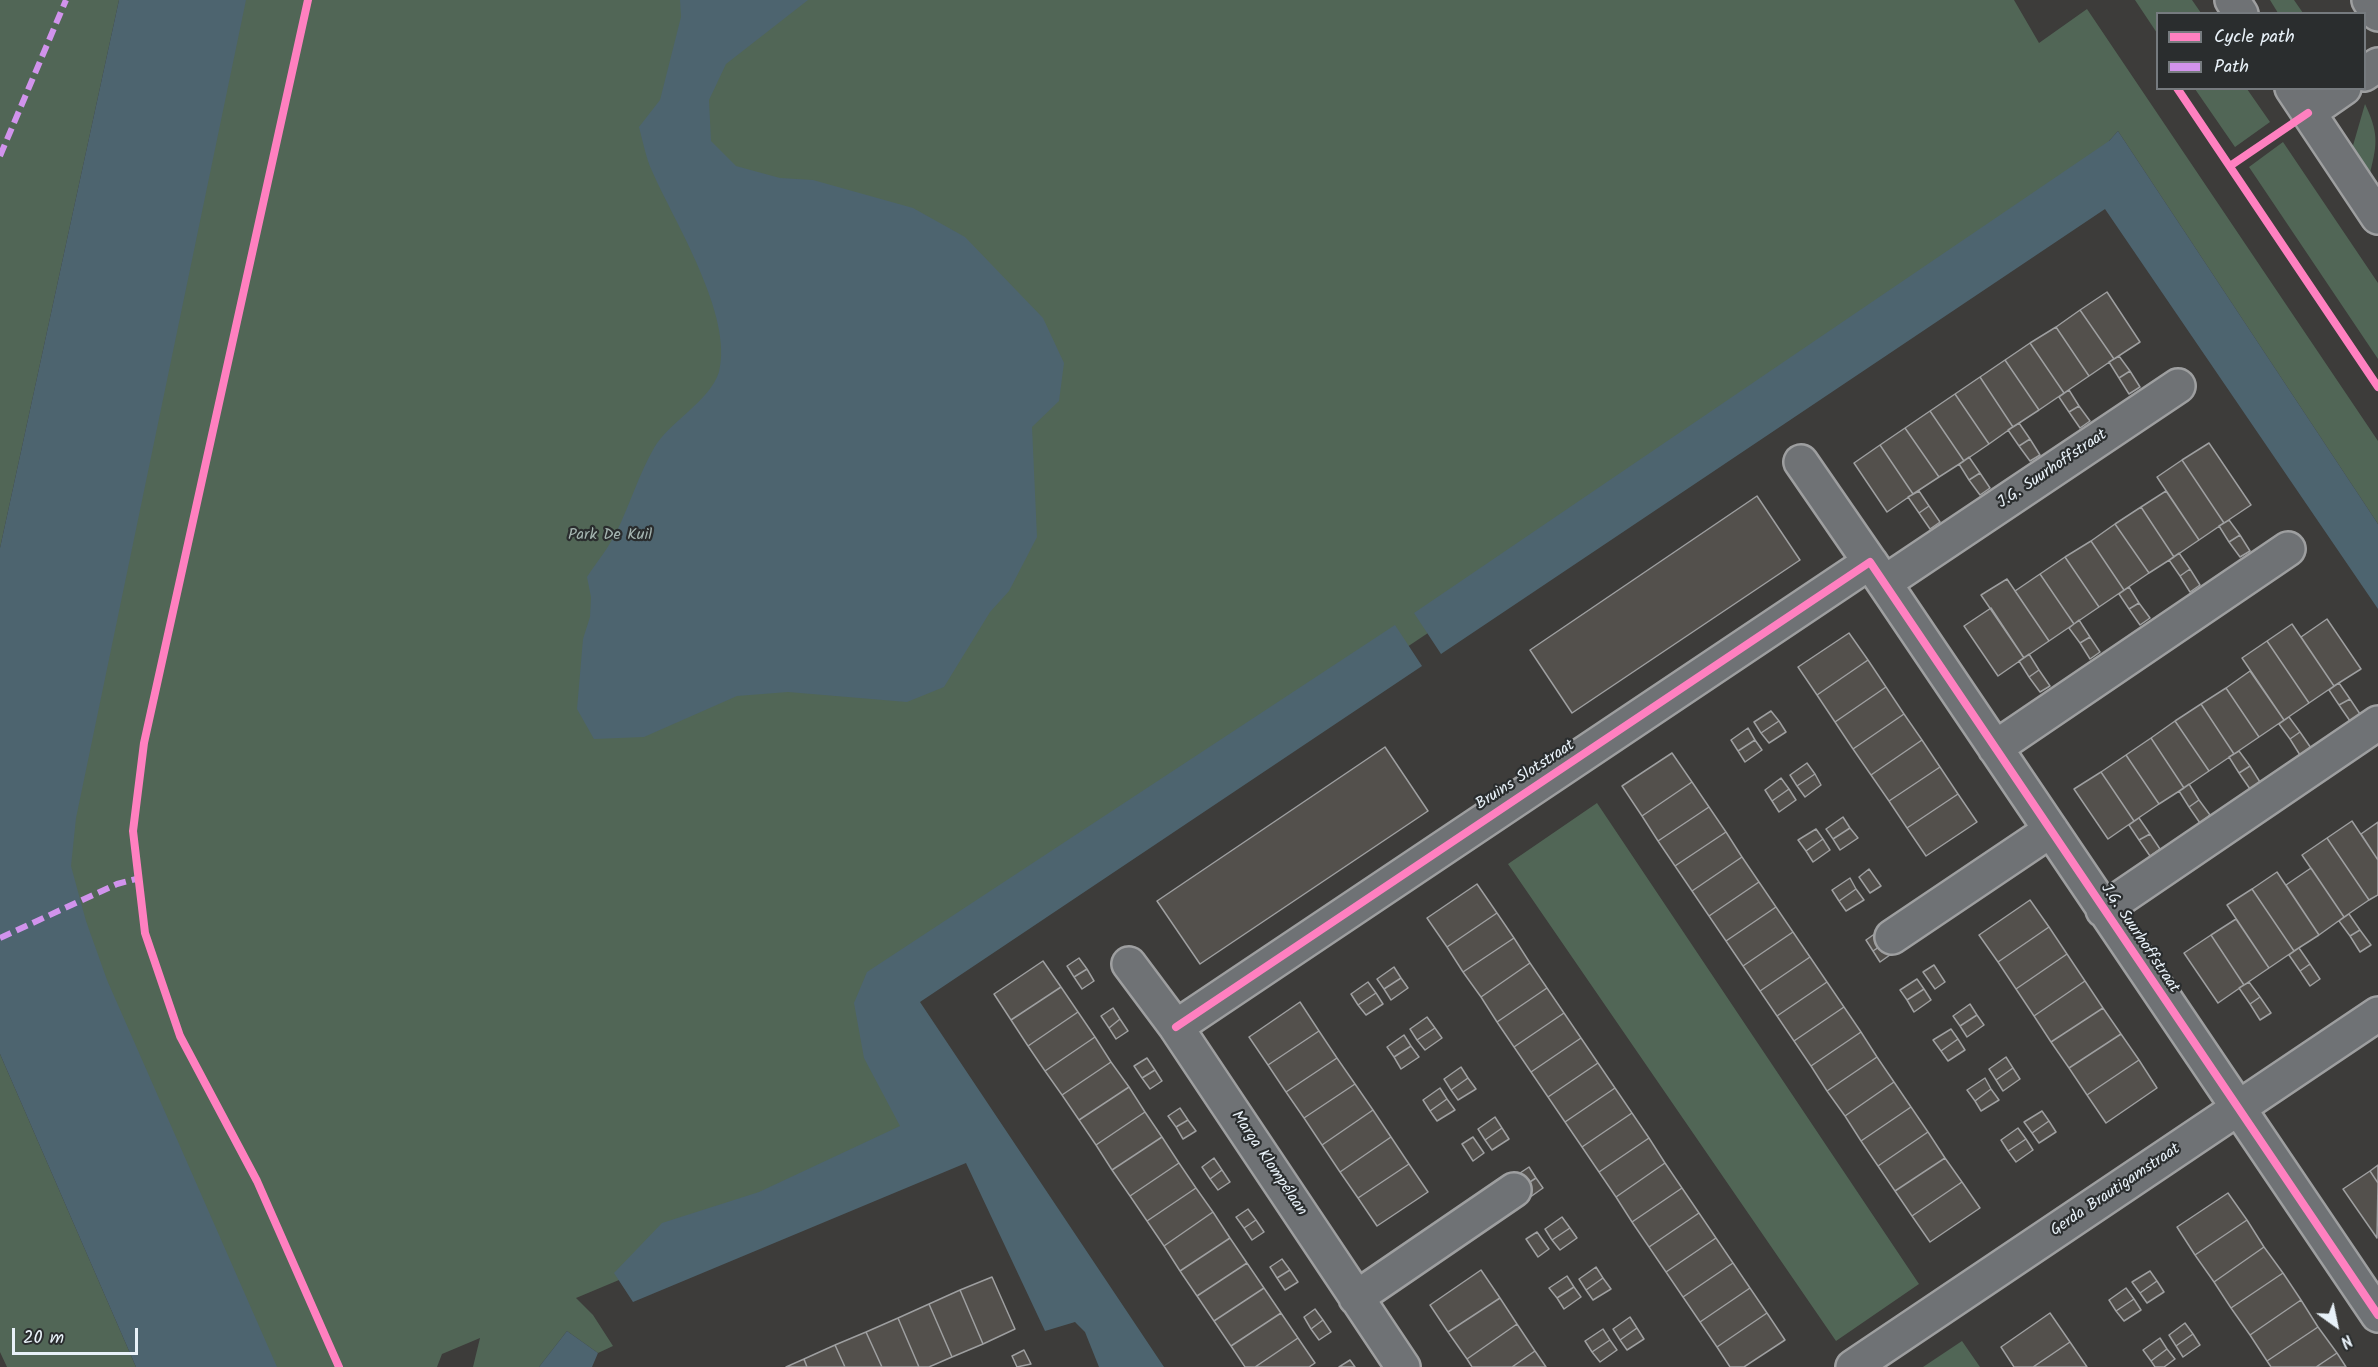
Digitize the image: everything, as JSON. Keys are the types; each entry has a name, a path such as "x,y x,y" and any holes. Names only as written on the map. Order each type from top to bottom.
{"street":[{"path":"2369,0 2378,14"},
{"path":"2337,90 2300,101 2378,217"},
{"name":"J.G. Suurhoffstraat","path":"2178,386 1884,583 2103,910 2377,1310"},
{"path":"1801,462 1884,583"},
{"path":"1995,748 2288,549"},
{"name":"Bruins Slotstraat","path":"1176,1027 1870,562 1884,583"},
{"name":"J.G. Suurhoffstraat","path":"2103,910 2378,723"},
{"path":"1892,937 2050,830"},
{"name":"Marga Klompélaan","path":"1129,964 1176,1027 1403,1367"},
{"name":"Gerda Brautigamstraat","path":"1853,1367 2378,1014"},
{"path":"1356,1298 1514,1190"}],"green space":[{"path":"0,0 119,0 0,548"},
{"name":"Park De Kuil","path":"181,0 2014,0 2039,43 2087,9 2378,441 2378,524 2118,131 2109,141 2115,175 885,995 939,1146 576,1298 593,1315 613,1346 598,1353 567,1331 539,1367 473,1367 480,1338 442,1354 437,1367 182,1367 8,784"},
{"path":"2135,0 2192,0 2200,12 2156,12 2156,32"},
{"path":"2270,0 2294,0 2302,12 2277,12"},
{"path":"2196,90 2248,90 2270,122 2235,147"},
{"path":"2365,104 2375,137 2370,173 2352,149"},
{"path":"2283,142 2378,283 2378,359 2249,167"},
{"path":"1597,803 1919,1284 1836,1341 1508,864"},
{"path":"0,1054 136,1367 7,1367 0,1352"},
{"path":"1962,1341 1980,1367 1923,1367"}],"water":[{"path":"119,0 246,0 76,818 71,866 86,921 107,980 277,1367 136,1367 0,1054 0,548"},
{"path":"680,0 808,0 726,64 709,100 711,141 736,166 780,178 813,180 913,208 965,237 1043,318 1064,363 1059,401 1032,427 1037,537 1009,591 990,612 944,687 907,702 788,692 737,696 644,737 594,739 577,709 583,639 590,617 591,597 587,577 617,531 654,448 669,429 707,392 719,372 721,349 718,324 710,297 687,242 650,166 639,127 660,100 681,17"},
{"path":"2118,131 2378,524 2378,609 2105,209 1441,654 1414,613 2109,141"},
{"path":"1395,625 1422,666 920,1002 1164,1367 1099,1367 1085,1332 1075,1322 1045,1331 966,1163 633,1302 614,1273 662,1223 759,1192 900,1126 864,1058 854,1003 867,972"},
{"path":"567,1331 598,1353 592,1367 539,1367"}],"building":[{"path":"2107,292 2140,342 2114,359 2080,310"},
{"path":"2080,310 2114,359 2089,376 2056,327"},
{"path":"2056,327 2089,376 2064,393 2030,343"},
{"path":"2030,343 2064,393 2039,410 2005,360"},
{"path":"2119,356 2130,371 2119,378 2109,362"},
{"path":"2005,360 2039,410 2013,427 1980,377"},
{"path":"2130,371 2140,387 2129,394 2119,378"},
{"path":"1980,377 2013,427 1989,444 1955,394"},
{"path":"2069,390 2079,406 2069,412 2059,397"},
{"path":"1955,394 1989,444 1964,461 1930,411"},
{"path":"2079,406 2090,421 2080,428 2069,412"},
{"path":"1930,411 1964,461 1939,477 1905,428"},
{"path":"2019,423 2030,439 2019,446 2008,430"},
{"path":"1905,428 1939,477 1913,494 1880,445"},
{"path":"2030,439 2040,455 2030,461 2019,446"},
{"path":"2209,443 2251,505 2224,523 2182,460"},
{"path":"1880,445 1913,494 1887,512 1854,463"},
{"path":"1969,457 1980,473 1969,480 1959,464"},
{"path":"2182,460 2224,523 2199,540 2157,477"},
{"path":"1980,473 1990,488 1980,495 1969,480"},
{"path":"1919,491 1929,506 1919,513 1908,497"},
{"path":"2166,491 2199,540 2174,557 2141,507"},
{"path":"1757,496 1800,560 1572,713 1530,650"},
{"path":"1929,506 1940,522 1930,529 1919,513"},
{"path":"2141,507 2174,557 2149,573 2115,524"},
{"path":"2229,520 2240,535 2229,542 2219,526"},
{"path":"2115,524 2149,573 2124,590 2091,541"},
{"path":"2240,535 2250,551 2240,557 2229,542"},
{"path":"2091,541 2124,590 2099,607 2065,557"},
{"path":"2179,553 2190,569 2180,576 2169,560"},
{"path":"2065,557 2099,607 2074,624 2040,574"},
{"path":"2190,569 2200,585 2190,592 2180,576"},
{"path":"2040,574 2074,624 2049,641 2015,591"},
{"path":"2007,579 2049,641 2024,658 1981,595"},
{"path":"2129,587 2139,603 2129,609 2119,594"},
{"path":"2139,603 2150,618 2140,625 2129,609"},
{"path":"1991,608 2024,658 1998,676 1964,626"},
{"path":"2327,619 2361,669 2334,686 2301,637"},
{"path":"2079,620 2090,637 2080,643 2069,628"},
{"path":"2292,624 2334,686 2309,703 2267,641"},
{"path":"1849,633 1868,660 1817,695 1798,667"},
{"path":"2090,637 2100,652 2090,659 2080,643"},
{"path":"2267,641 2309,703 2284,720 2242,658"},
{"path":"2029,654 2039,670 2029,677 2019,661"},
{"path":"1868,660 1886,687 1835,722 1817,695"},
{"path":"2039,670 2050,686 2040,692 2029,677"},
{"path":"2250,671 2284,720 2259,737 2226,688"},
{"path":"2339,683 2350,699 2339,705 2329,690"},
{"path":"1886,687 1904,714 1853,749 1835,722"},
{"path":"2226,688 2259,737 2234,754 2201,704"},
{"path":"2350,699 2360,714 2350,721 2339,705"},
{"path":"2201,704 2234,754 2209,771 2175,721"},
{"path":"1771,711 1779,721 1761,733 1754,722"},
{"path":"1904,714 1922,740 1871,775 1853,749"},
{"path":"2289,717 2300,732 2290,739 2279,724"},
{"path":"1779,721 1786,732 1769,743 1761,733"},
{"path":"2175,721 2209,771 2184,788 2151,738"},
{"path":"1748,728 1755,740 1738,751 1731,740"},
{"path":"2300,732 2311,748 2300,755 2290,739"},
{"path":"2151,738 2184,788 2159,804 2126,755"},
{"path":"1755,740 1762,750 1745,762 1738,751"},
{"path":"1922,740 1940,767 1889,801 1871,775"},
{"path":"1385,747 1428,811 1200,964 1157,901"},
{"path":"2239,751 2250,766 2239,773 2229,757"},
{"path":"1672,753 1692,782 1642,816 1622,786"},
{"path":"2126,755 2159,804 2134,821 2101,772"},
{"path":"1807,763 1815,774 1797,786 1790,775"},
{"path":"2250,766 2260,782 2250,789 2239,773"},
{"path":"1940,767 1958,794 1907,828 1889,801"},
{"path":"2101,772 2134,821 2108,839 2074,789"},
{"path":"1815,774 1821,785 1805,797 1797,786"},
{"path":"1781,778 1789,789 1772,801 1765,790"},
{"path":"1692,782 1709,807 1658,841 1642,816"},
{"path":"2189,784 2199,800 2189,807 2179,791"},
{"path":"1789,789 1796,800 1779,812 1772,801"},
{"path":"1958,794 1977,822 1926,856 1907,828"},
{"path":"2199,800 2210,815 2200,823 2189,807"},
{"path":"1709,807 1726,832 1675,866 1658,841"},
{"path":"1843,817 1850,828 1833,839 1826,829"},
{"path":"2139,818 2150,834 2139,840 2129,825"},
{"path":"2352,821 2378,860 2378,895 2369,900 2327,838"},
{"path":"2378,822 2378,860 2361,834"},
{"path":"1850,828 1858,838 1840,850 1833,839"},
{"path":"1816,829 1823,839 1806,851 1798,840"},
{"path":"1726,832 1742,857 1692,891 1675,866"},
{"path":"2150,834 2160,849 2150,856 2139,840"},
{"path":"2327,838 2369,900 2344,917 2302,855"},
{"path":"1823,839 1830,850 1813,862 1806,851"},
{"path":"1742,857 1759,882 1709,916 1692,891"},
{"path":"2311,868 2344,917 2319,935 2286,885"},
{"path":"1869,869 1881,886 1870,893 1859,877"},
{"path":"2277,872 2319,935 2294,951 2252,889"},
{"path":"1850,878 1856,889 1839,901 1832,890"},
{"path":"1759,882 1776,907 1726,941 1709,916"},
{"path":"1477,884 1497,913 1447,947 1427,918"},
{"path":"1856,889 1864,900 1846,911 1839,901"},
{"path":"2252,889 2294,951 2269,968 2227,905"},
{"path":"2030,900 2049,927 1998,962 1979,935"},
{"path":"1776,907 1793,932 1743,966 1726,941"},
{"path":"1497,913 1514,938 1463,972 1447,947"},
{"path":"2349,914 2360,930 2350,936 2339,921"},
{"path":"2236,919 2269,968 2244,985 2211,935"},
{"path":"2049,927 2067,954 2016,989 1998,962"},
{"path":"1883,928 1891,939 1873,951 1866,940"},
{"path":"2360,930 2371,945 2360,952 2350,936"},
{"path":"1793,932 1810,957 1760,991 1743,966"},
{"path":"2211,935 2244,985 2218,1003 2184,953"},
{"path":"1514,938 1530,963 1481,997 1463,972"},
{"path":"1891,939 1897,950 1880,962 1873,951"},
{"path":"2299,948 2310,964 2300,971 2289,955"},
{"path":"2067,954 2085,981 2034,1016 2016,989"},
{"path":"1810,957 1827,982 1777,1016 1760,991"},
{"path":"1079,958 1087,969 1074,977 1067,966"},
{"path":"1043,961 1061,987 1011,1020 994,994"},
{"path":"1530,963 1547,988 1497,1022 1481,997"},
{"path":"2310,964 2320,979 2310,986 2300,971"},
{"path":"1934,965 1945,982 1935,989 1923,972"},
{"path":"1394,967 1401,978 1384,989 1377,979"},
{"path":"1087,969 1094,981 1082,989 1074,977"},
{"path":"1401,978 1408,988 1391,1000 1384,989"},
{"path":"1917,979 1924,989 1907,1000 1900,990"},
{"path":"2085,981 2103,1008 2051,1042 2034,1016"},
{"path":"1368,982 1376,993 1358,1005 1351,994"},
{"path":"1827,982 1844,1007 1794,1041 1777,1016"},
{"path":"2249,982 2260,997 2250,1004 2239,988"},
{"path":"1061,987 1078,1012 1028,1046 1011,1020"},
{"path":"1547,988 1564,1013 1514,1047 1497,1022"},
{"path":"1924,989 1931,1000 1914,1012 1907,1000"},
{"path":"1376,993 1383,1004 1366,1015 1358,1005"},
{"path":"2260,997 2271,1013 2260,1020 2250,1004"},
{"path":"1300,1002 1319,1031 1268,1065 1249,1037"},
{"path":"1970,1004 1977,1015 1960,1026 1953,1016"},
{"path":"1844,1007 1861,1032 1811,1066 1794,1041"},
{"path":"1113,1008 1120,1019 1109,1028 1101,1016"},
{"path":"2103,1008 2121,1034 2069,1068 2051,1042"},
{"path":"1078,1012 1095,1037 1045,1071 1028,1046"},
{"path":"1564,1013 1581,1038 1531,1072 1514,1047"},
{"path":"1977,1015 1984,1025 1967,1037 1960,1026"},
{"path":"1427,1017 1435,1028 1417,1040 1410,1029"},
{"path":"1120,1019 1128,1031 1116,1039 1109,1028"},
{"path":"1435,1028 1442,1038 1425,1050 1417,1040"},
{"path":"1951,1029 1958,1039 1941,1051 1933,1040"},
{"path":"1319,1031 1337,1058 1286,1092 1268,1065"},
{"path":"1861,1032 1877,1057 1827,1091 1811,1066"},
{"path":"2121,1034 2139,1060 2087,1095 2069,1068"},
{"path":"1404,1035 1411,1046 1394,1057 1387,1047"},
{"path":"1095,1037 1111,1062 1062,1095 1045,1071"},
{"path":"1581,1038 1598,1063 1548,1097 1531,1072"},
{"path":"1958,1039 1965,1050 1948,1061 1941,1051"},
{"path":"1411,1046 1419,1057 1401,1069 1394,1057"},
{"path":"1877,1057 1894,1082 1845,1116 1827,1091"},
{"path":"2006,1057 2013,1068 1996,1080 1989,1069"},
{"path":"1147,1058 1155,1070 1142,1078 1134,1066"},
{"path":"1337,1058 1355,1084 1304,1118 1286,1092"},
{"path":"2139,1060 2157,1088 2106,1123 2087,1095"},
{"path":"1111,1062 1129,1087 1079,1120 1062,1095"},
{"path":"1598,1063 1615,1088 1565,1122 1548,1097"},
{"path":"1461,1067 1468,1078 1451,1090 1444,1079"},
{"path":"2013,1068 2020,1079 2003,1091 1996,1080"},
{"path":"1155,1070 1162,1081 1150,1089 1142,1078"},
{"path":"1468,1078 1476,1089 1458,1100 1451,1090"},
{"path":"1985,1078 1991,1089 1975,1101 1967,1090"},
{"path":"1894,1082 1911,1107 1861,1141 1845,1116"},
{"path":"1355,1084 1373,1110 1322,1145 1304,1118"},
{"path":"1129,1087 1145,1112 1096,1145 1079,1120"},
{"path":"1440,1088 1447,1099 1430,1111 1423,1100"},
{"path":"1615,1088 1632,1113 1582,1147 1565,1122"},
{"path":"1991,1089 1999,1100 1981,1111 1975,1101"},
{"path":"1447,1099 1455,1110 1437,1121 1430,1111"},
{"path":"1911,1107 1928,1132 1878,1166 1861,1141"},
{"path":"1180,1108 1188,1120 1176,1127 1168,1116"},
{"path":"1373,1110 1391,1137 1340,1172 1322,1145"},
{"path":"2042,1111 2049,1121 2032,1133 2024,1122"},
{"path":"1145,1112 1162,1137 1112,1170 1096,1145"},
{"path":"1632,1113 1649,1138 1599,1172 1582,1147"},
{"path":"1495,1117 1502,1128 1485,1140 1478,1129"},
{"path":"1188,1120 1196,1131 1183,1139 1176,1127"},
{"path":"2049,1121 2056,1132 2039,1143 2032,1133"},
{"path":"1502,1128 1509,1139 1492,1150 1485,1140"},
{"path":"2018,1128 2026,1139 2008,1151 2001,1140"},
{"path":"1928,1132 1945,1158 1895,1191 1878,1166"},
{"path":"1162,1137 1179,1163 1130,1196 1112,1170"},
{"path":"1391,1137 1409,1164 1358,1198 1340,1172"},
{"path":"1473,1137 1484,1153 1473,1161 1462,1144"},
{"path":"1649,1138 1665,1163 1616,1197 1599,1172"},
{"path":"2026,1139 2033,1150 2016,1162 2008,1151"},
{"path":"1214,1158 1222,1170 1210,1179 1202,1167"},
{"path":"1945,1158 1962,1182 1912,1216 1895,1191"},
{"path":"1179,1163 1196,1188 1147,1221 1130,1196"},
{"path":"1665,1163 1682,1188 1632,1222 1616,1197"},
{"path":"1409,1164 1428,1192 1377,1226 1358,1198"},
{"path":"2378,1165 2378,1183 2370,1171"},
{"path":"1529,1167 1536,1178 1519,1189 1511,1179"},
{"path":"1222,1170 1230,1182 1218,1190 1210,1179"},
{"path":"2370,1171 2378,1183 2377,1238 2343,1189"},
{"path":"1536,1178 1543,1188 1526,1200 1519,1189"},
{"path":"1962,1182 1980,1208 1930,1242 1912,1216"},
{"path":"1196,1188 1213,1212 1164,1246 1147,1221"},
{"path":"1682,1188 1699,1213 1649,1247 1632,1222"},
{"path":"2228,1193 2247,1220 2195,1255 2177,1227"},
{"path":"1248,1209 1256,1220 1244,1228 1236,1217"},
{"path":"1213,1212 1230,1238 1180,1271 1164,1246"},
{"path":"1699,1213 1716,1238 1666,1272 1649,1247"},
{"path":"1562,1217 1570,1228 1552,1240 1545,1229"},
{"path":"1256,1220 1264,1232 1252,1240 1244,1228"},
{"path":"2247,1220 2264,1247 2214,1282 2195,1255"},
{"path":"1570,1228 1577,1238 1560,1250 1552,1240"},
{"path":"1537,1232 1549,1249 1538,1257 1526,1239"},
{"path":"1230,1238 1247,1263 1197,1296 1180,1271"},
{"path":"1716,1238 1733,1263 1683,1297 1666,1272"},
{"path":"2264,1247 2283,1273 2231,1308 2214,1282"},
{"path":"1282,1259 1290,1270 1277,1278 1270,1267"},
{"path":"1247,1263 1264,1288 1214,1321 1197,1296"},
{"path":"1733,1263 1750,1288 1700,1322 1683,1297"},
{"path":"1596,1267 1603,1278 1586,1290 1579,1279"},
{"path":"1290,1270 1298,1282 1285,1290 1277,1278"},
{"path":"1481,1270 1500,1298 1448,1332 1430,1305"},
{"path":"2150,1271 2157,1281 2140,1293 2132,1282"},
{"path":"2283,1273 2301,1300 2250,1335 2231,1308"},
{"path":"1567,1276 1574,1287 1557,1298 1549,1288"},
{"path":"992,1277 1015,1329 983,1344 960,1290"},
{"path":"1603,1278 1611,1289 1593,1300 1586,1290"},
{"path":"2157,1281 2164,1292 2147,1303 2140,1293"},
{"path":"1574,1287 1581,1297 1564,1309 1557,1298"},
{"path":"1264,1288 1281,1313 1231,1346 1214,1321"},
{"path":"1750,1288 1767,1313 1717,1347 1700,1322"},
{"path":"2126,1288 2134,1299 2116,1311 2109,1300"},
{"path":"960,1290 983,1344 952,1357 929,1304"},
{"path":"1500,1298 1517,1324 1467,1359 1448,1332"},
{"path":"2134,1299 2141,1310 2124,1321 2116,1311"},
{"path":"2301,1300 2318,1327 2267,1361 2250,1335"},
{"path":"929,1304 952,1357 929,1367 919,1367 898,1318"},
{"path":"1315,1309 1323,1320 1311,1329 1304,1317"},
{"path":"1281,1313 1298,1338 1255,1367 1245,1367 1231,1346"},
{"path":"1767,1313 1785,1340 1744,1367 1730,1367 1717,1347"},
{"path":"2050,1313 2070,1342 2033,1367 2014,1367 2001,1347"},
{"path":"1630,1317 1637,1328 1620,1340 1613,1329"},
{"path":"898,1318 919,1367 882,1367 866,1332"},
{"path":"1323,1320 1331,1332 1319,1340 1311,1329"},
{"path":"2185,1323 2193,1334 2176,1346 2169,1335"},
{"path":"1517,1324 1535,1351 1512,1367 1472,1367 1467,1359"},
{"path":"2318,1327 2337,1353 2316,1367 2271,1367 2267,1361"},
{"path":"1637,1328 1644,1339 1627,1350 1620,1340"},
{"path":"1603,1329 1610,1340 1592,1352 1585,1341"},
{"path":"866,1332 882,1367 845,1367 835,1345"},
{"path":"2193,1334 2200,1345 2183,1357 2176,1346"},
{"path":"1298,1338 1315,1363 1309,1367 1255,1367"},
{"path":"2160,1338 2167,1349 2151,1361 2143,1350"},
{"path":"1610,1340 1617,1350 1600,1362 1592,1352"},
{"path":"2070,1342 2087,1367 2033,1367"},
{"path":"835,1345 845,1367 807,1367 804,1359"},
{"path":"2167,1349 2175,1359 2164,1367 2155,1367 2151,1361"},
{"path":"1024,1350 1031,1364 1017,1367 1012,1356"},
{"path":"1535,1351 1546,1367 1512,1367"},
{"path":"2337,1353 2346,1367 2316,1367"},
{"path":"804,1359 807,1367 786,1367"},
{"path":"1350,1360 1355,1367 1339,1367"}],"marked path":[{"path":"0,156 66,0"},
{"path":"0,938 117,884 140,878"}],"cycle path":[{"path":"308,0 144,743 133,831 145,933 180,1036 257,1181 339,1367"},
{"path":"2178,90 2378,387"},
{"path":"2230,166 2308,113"},
{"path":"1176,1027 1870,562 2378,1315"}]}
